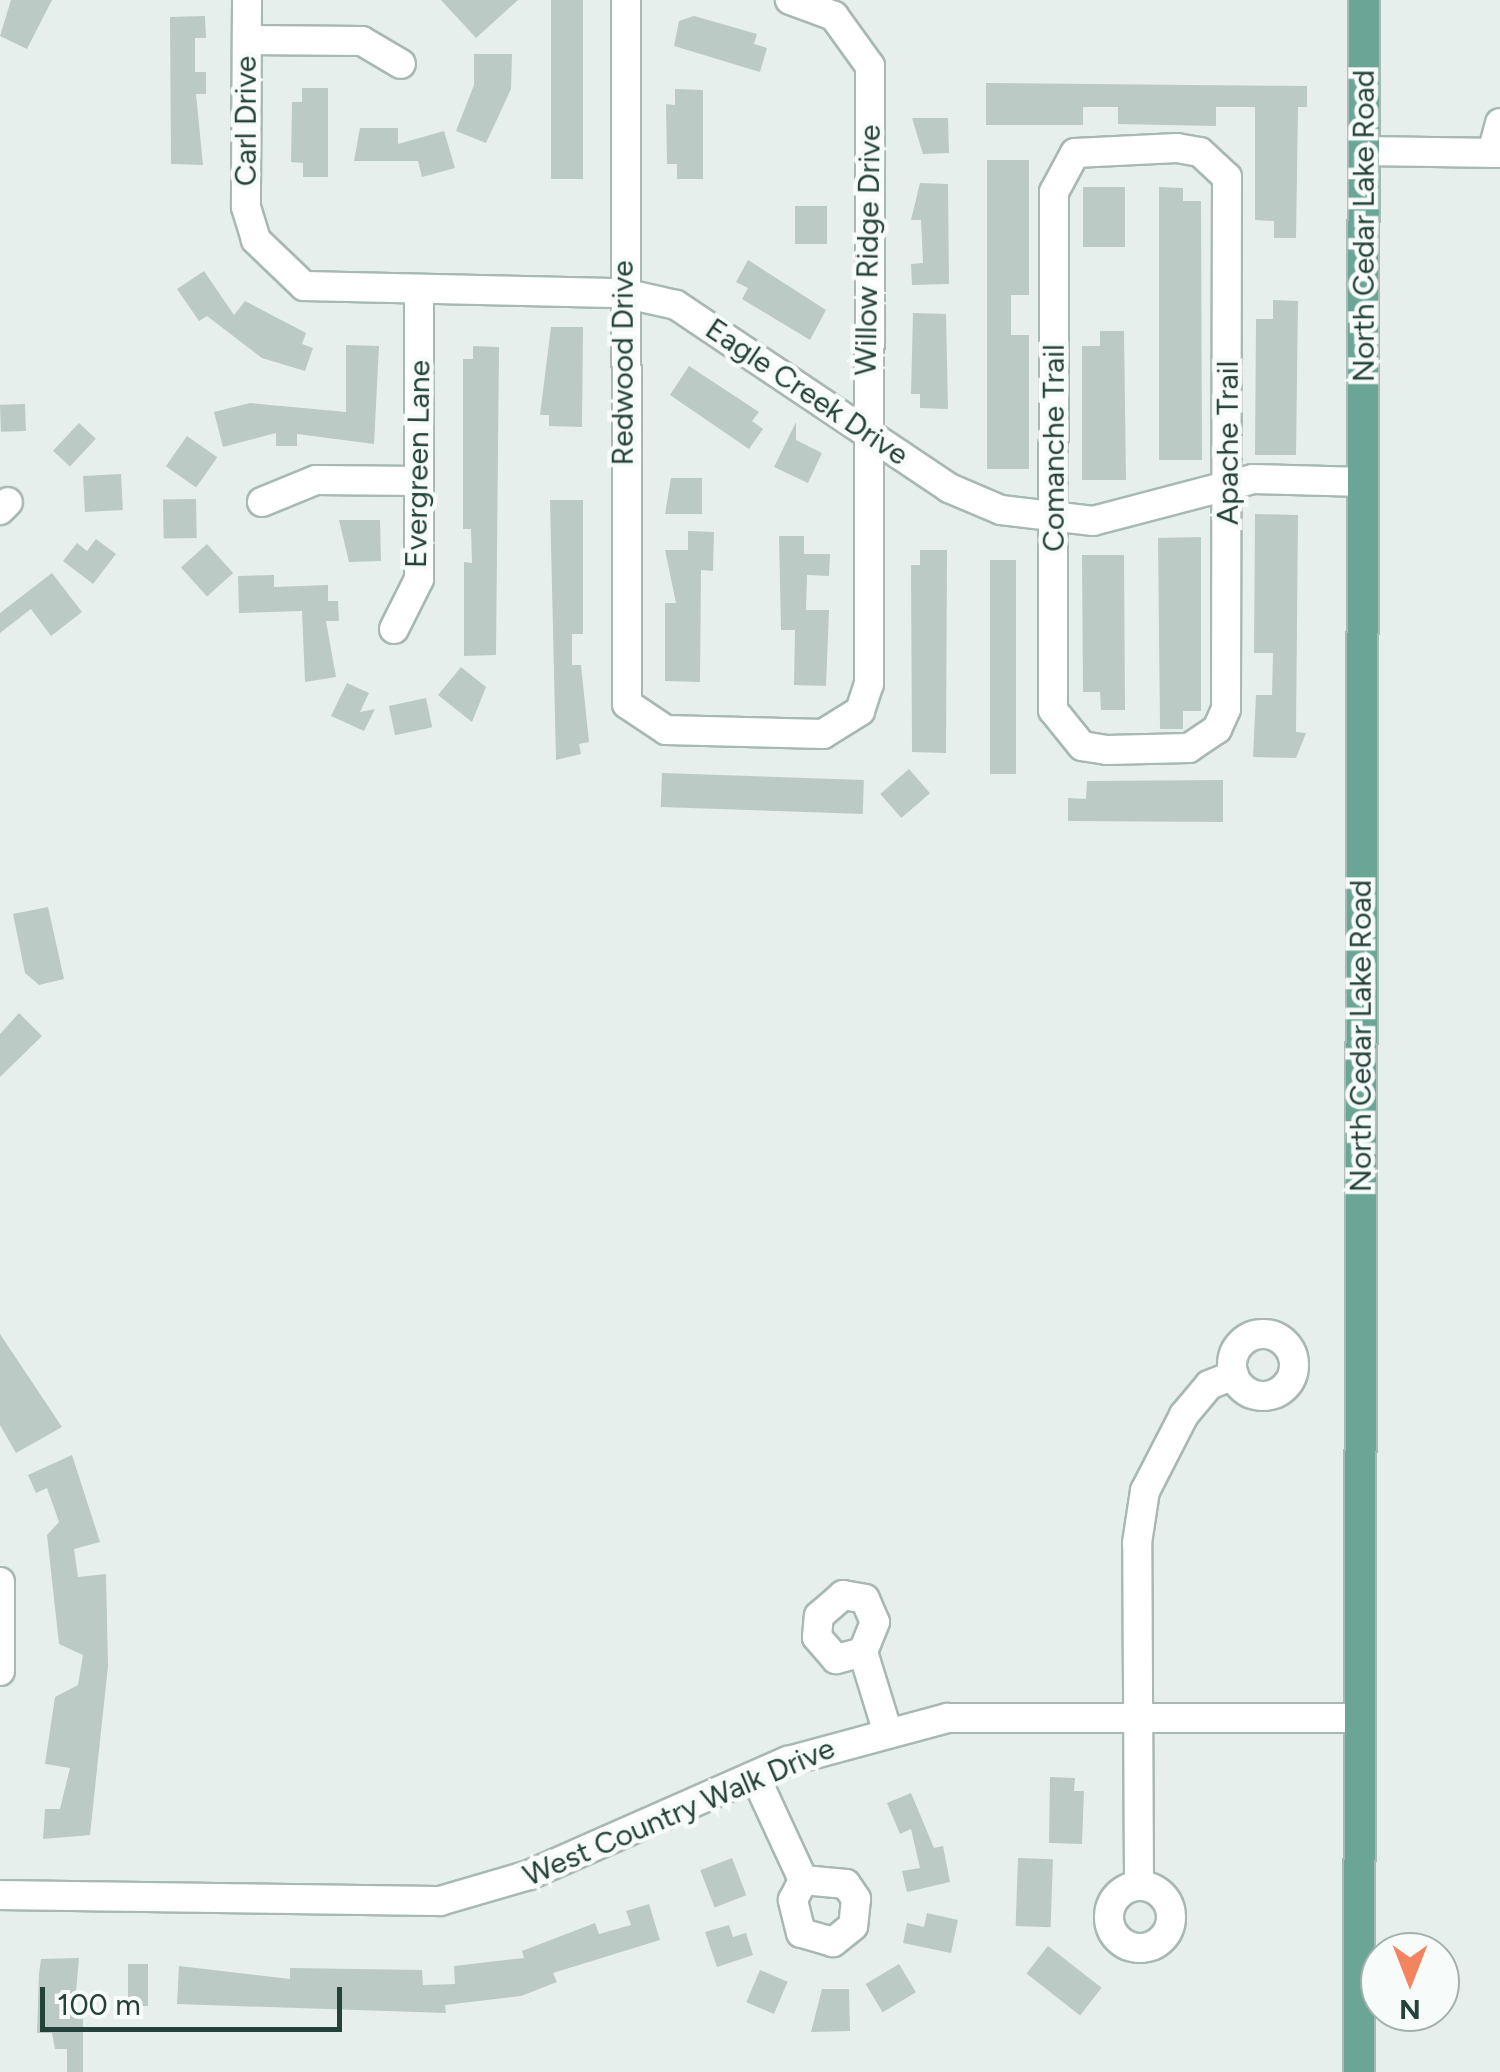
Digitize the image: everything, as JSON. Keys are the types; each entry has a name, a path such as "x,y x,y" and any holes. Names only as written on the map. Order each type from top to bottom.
{"main road":[{"name":"North Cedar Lake Road","path":"1359,2072 1364,0"}],"street":[{"name":"Carl Drive","path":"247,0 246,207 256,240"},
{"name":"Redwood Drive","path":"626,0 622,674 626,704 642,719 666,730 824,734 842,726"},
{"name":"Willow Ridge Drive","path":"790,0 834,16 870,66 866,432 869,684 842,726"},
{"path":"247,40 362,40 400,64"},
{"path":"1364,150 1496,153 1500,124"},
{"name":"Apache Trail","path":"1062,164 1076,152 1177,148 1213,161 1227,177 1229,209 1226,709 1217,729 1189,748 1106,750 1064,731"},
{"name":"Comanche Trail","path":"1062,164 1053,710 1064,731"},
{"name":"Eagle Creek Drive","path":"256,240 304,286 419,293 623,293 676,305 949,488 1054,518 1093,521 1227,484 1364,482"},
{"name":"Evergreen Lane","path":"394,629 418,579 419,293"},
{"path":"262,502 316,480 419,480"},
{"path":"1138,1880 1136,1716 1145,1491 1184,1415 1209,1385 1234,1376"},
{"path":"0,1582 0,1671"},
{"path":"863,1652 887,1730"},
{"name":"West Country Walk Drive","path":"0,1895 440,1901 528,1876 755,1776 887,1730 947,1718 1357,1718"},
{"path":"755,1776 803,1880"}],"building":[{"path":"11,0 52,0 27,49 0,36"},
{"path":"441,0 518,0 476,38"},
{"path":"551,0 583,0 583,179 551,179"},
{"path":"205,16 206,38 195,38 195,72 206,72 206,94 196,94 203,165 171,164 170,17"},
{"path":"694,16 757,34 754,44 767,48 760,72 674,46 679,21"},
{"path":"474,54 512,54 511,89 486,143 456,131 474,85"},
{"path":"986,83 1307,86 1307,107 1298,107 1296,238 1274,238 1274,221 1255,220 1255,107 1216,107 1216,126 1118,124 1118,107 1083,107 1083,125 986,125"},
{"path":"302,88 328,88 328,177 303,177 303,163 291,162 292,102 302,102"},
{"path":"675,89 703,90 703,179 677,179 677,164 667,164 666,104 675,105"},
{"path":"912,118 948,118 949,153 923,154"},
{"path":"360,128 398,128 398,144 444,131 455,168 422,177 418,161 354,161"},
{"path":"987,160 1029,160 1029,295 1011,295 1011,335 1029,335 1029,469 987,469"},
{"path":"920,183 948,184 949,284 912,285 911,264 923,263 921,220 911,220"},
{"path":"1083,187 1125,187 1125,247 1083,247"},
{"path":"1159,187 1183,188 1183,201 1201,201 1202,460 1159,460"},
{"path":"795,206 827,206 827,244 795,244"},
{"path":"748,260 826,310 810,340 742,299 748,288 736,282"},
{"path":"204,271 234,315 245,301 306,333 302,344 313,348 305,371 262,358 207,316 199,321 177,289"},
{"path":"1273,300 1298,301 1296,455 1255,455 1256,319 1273,319"},
{"path":"913,313 946,314 948,409 920,408 920,394 911,394"},
{"path":"551,327 583,327 582,427 549,426 549,415 540,415"},
{"path":"1100,331 1124,331 1126,480 1082,480 1082,346 1100,346"},
{"path":"346,345 379,346 374,444 297,434 297,446 276,446 276,433 223,447 214,412 250,403 346,412"},
{"path":"473,346 499,347 496,655 464,656 464,562 472,563 471,529 463,529 463,359 473,359"},
{"path":"689,366 759,412 752,421 763,429 749,449 670,395"},
{"path":"25,404 26,431 1,432 0,405"},
{"path":"796,422 796,440 822,453 808,483 774,467"},
{"path":"79,423 96,439 70,466 53,451"},
{"path":"187,436 217,457 196,488 166,466"},
{"path":"121,474 123,510 85,512 83,476"},
{"path":"671,478 702,478 702,514 665,514"},
{"path":"196,499 197,538 164,539 163,500"},
{"path":"550,500 583,500 583,634 572,634 572,665 581,665 589,742 579,744 581,754 556,760"},
{"path":"1255,514 1298,515 1296,732 1306,733 1296,758 1253,757 1256,695 1272,695 1273,653 1254,653"},
{"path":"339,520 380,520 381,561 349,562"},
{"path":"688,531 714,532 713,571 701,570 700,682 665,681 665,603 676,603 665,550 688,550"},
{"path":"779,536 804,536 804,554 830,554 829,576 807,575 806,610 829,610 826,686 794,685 795,630 781,630"},
{"path":"1201,537 1201,711 1183,711 1183,729 1160,729 1158,538"},
{"path":"96,539 116,554 93,584 63,561 77,543 87,551"},
{"path":"207,544 233,573 207,596 181,567"},
{"path":"920,550 947,550 946,753 912,752 911,565 920,565"},
{"path":"1082,555 1124,555 1125,710 1101,710 1100,692 1083,692"},
{"path":"990,560 1016,560 1016,774 990,774"},
{"path":"52,573 82,612 51,636 31,609 0,633 0,613"},
{"path":"274,575 274,587 328,585 328,601 338,601 339,621 326,621 336,677 305,682 302,611 239,613 238,576"},
{"path":"461,667 486,687 472,722 438,695"},
{"path":"347,683 369,693 360,712 375,709 364,731 331,716"},
{"path":"426,698 432,727 395,735 389,706"},
{"path":"909,769 930,793 901,818 880,794"},
{"path":"662,773 864,780 863,814 661,807"},
{"path":"1223,780 1223,822 1068,821 1068,798 1086,799 1087,781"},
{"path":"48,907 64,979 39,985 25,973 13,914"},
{"path":"19,1013 42,1036 0,1077 0,1034"},
{"path":"0,1334 62,1427 16,1453 0,1425"},
{"path":"72,1455 100,1542 74,1549 78,1577 106,1574 108,1666 90,1835 43,1839 45,1809 60,1809 70,1768 45,1764 55,1697 78,1685 83,1655 59,1644 47,1535 59,1522 47,1488 36,1493 28,1475"},
{"path":"1050,1777 1075,1778 1074,1791 1084,1791 1082,1844 1049,1843"},
{"path":"911,1793 934,1848 943,1846 950,1882 907,1892 902,1871 920,1868 911,1829 900,1834 887,1803"},
{"path":"732,1858 746,1895 715,1908 700,1870"},
{"path":"1018,1858 1053,1859 1051,1927 1016,1926"},
{"path":"649,1904 660,1940 553,1973 557,1982 521,1996 445,2005 446,2013 177,2004 179,1966 290,1979 290,1968 422,1970 423,1985 455,1984 454,1966 524,1958 522,1951 595,1923 599,1934 631,1925 626,1911"},
{"path":"927,1913 958,1920 951,1953 903,1943 907,1923 924,1927"},
{"path":"729,1925 733,1937 746,1933 753,1955 717,1967 705,1932"},
{"path":"1048,1946 1102,1988 1080,2015 1026,1974"},
{"path":"79,1958 74,2016 83,2016 83,2072 67,2072 67,2049 55,2049 52,2033 37,2033 39,1974 41,1959"},
{"path":"128,1964 148,1964 148,2006 128,2006"},
{"path":"899,1964 916,1992 883,2012 866,1984"},
{"path":"760,1970 788,1982 774,2014 746,2002"},
{"path":"822,1989 849,1989 850,2031 811,2032"}]}
